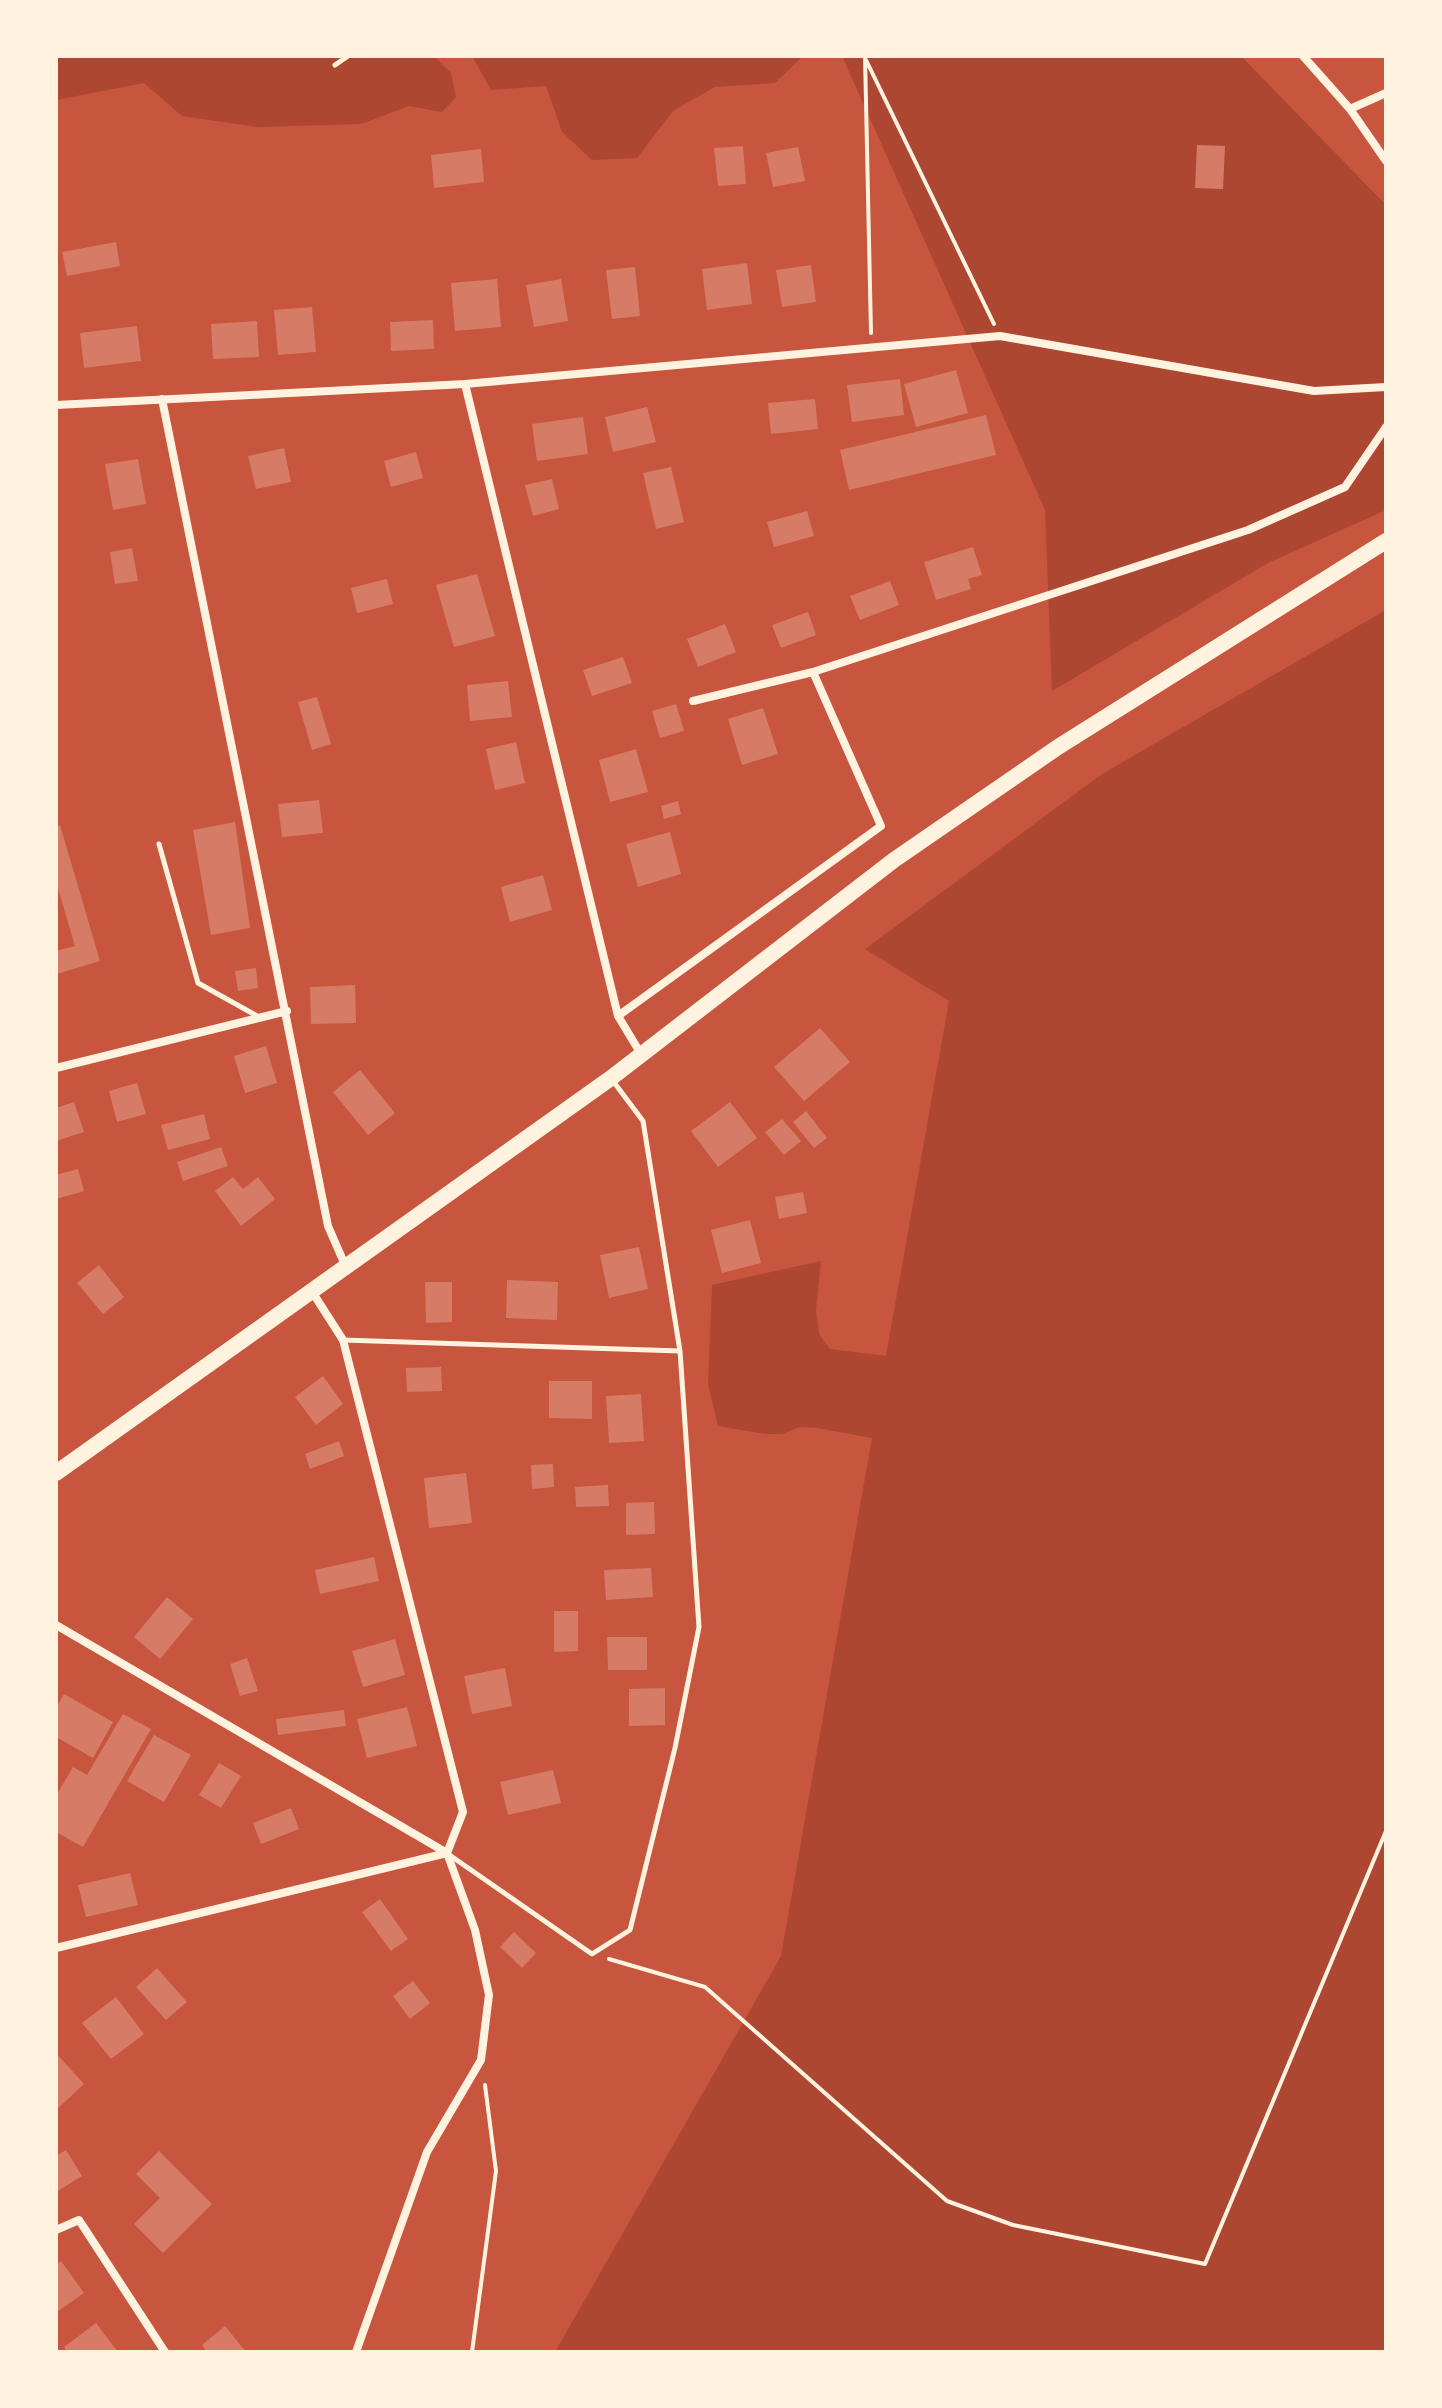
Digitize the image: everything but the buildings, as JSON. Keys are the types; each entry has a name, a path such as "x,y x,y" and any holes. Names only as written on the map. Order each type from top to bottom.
{"main road":[{"path":"56,1473 310,1289 611,1078 919,843 1097,722 1386,541"}],"street":[{"path":"1303,56 1350,109 1386,161"},
{"path":"1350,109 1386,93"},
{"path":"56,405 465,384 1000,336 1314,391 1386,387"},
{"path":"465,384 618,1016 641,1054"},
{"path":"162,399 328,1226 345,1265"},
{"path":"693,701 813,672 1248,530 1345,487 1386,427"},
{"path":"618,1016 881,826 813,672"},
{"path":"56,1068 287,1011"},
{"path":"310,1289 343,1340 463,1812 447,1853"},
{"path":"56,1625 447,1853 475,1930 489,1995 481,2060 427,2152 356,2352"},
{"path":"56,1948 447,1853"},
{"path":"56,2230 79,2220 165,2352"}],"lane":[{"path":"335,65 348,56"},
{"path":"159,844 198,983 259,1018"},
{"path":"447,1853 592,1954 630,1930 675,1748 699,1627 680,1351 643,1121 611,1078"},
{"path":"343,1340 680,1351"}],"path":[{"path":"866,58 1000,336"},
{"path":"866,58 871,346"},
{"path":"592,1954 705,1987 947,2201 1013,2225 1205,2264 1386,1831"},
{"path":"472,2352 496,2171 481,2060"}],"shaded area":[{"path":"56,56 434,56 451,73 456,97 442,112 409,106 361,124 257,127 182,116 144,83 56,100"},
{"path":"472,56 803,56 775,83 715,87 673,111 637,158 592,160 562,132 546,86 491,90"},
{"path":"842,56 1241,56 1386,205 1386,510 1268,563 1052,691 1045,510"},
{"path":"1386,610 1386,2352 555,2352 781,1956 872,1438 817,1428 800,1427 782,1434 765,1434 718,1426 708,1385 712,1285 821,1261 816,1310 819,1334 830,1349 886,1356 949,1001 865,949 1102,774"}]}
